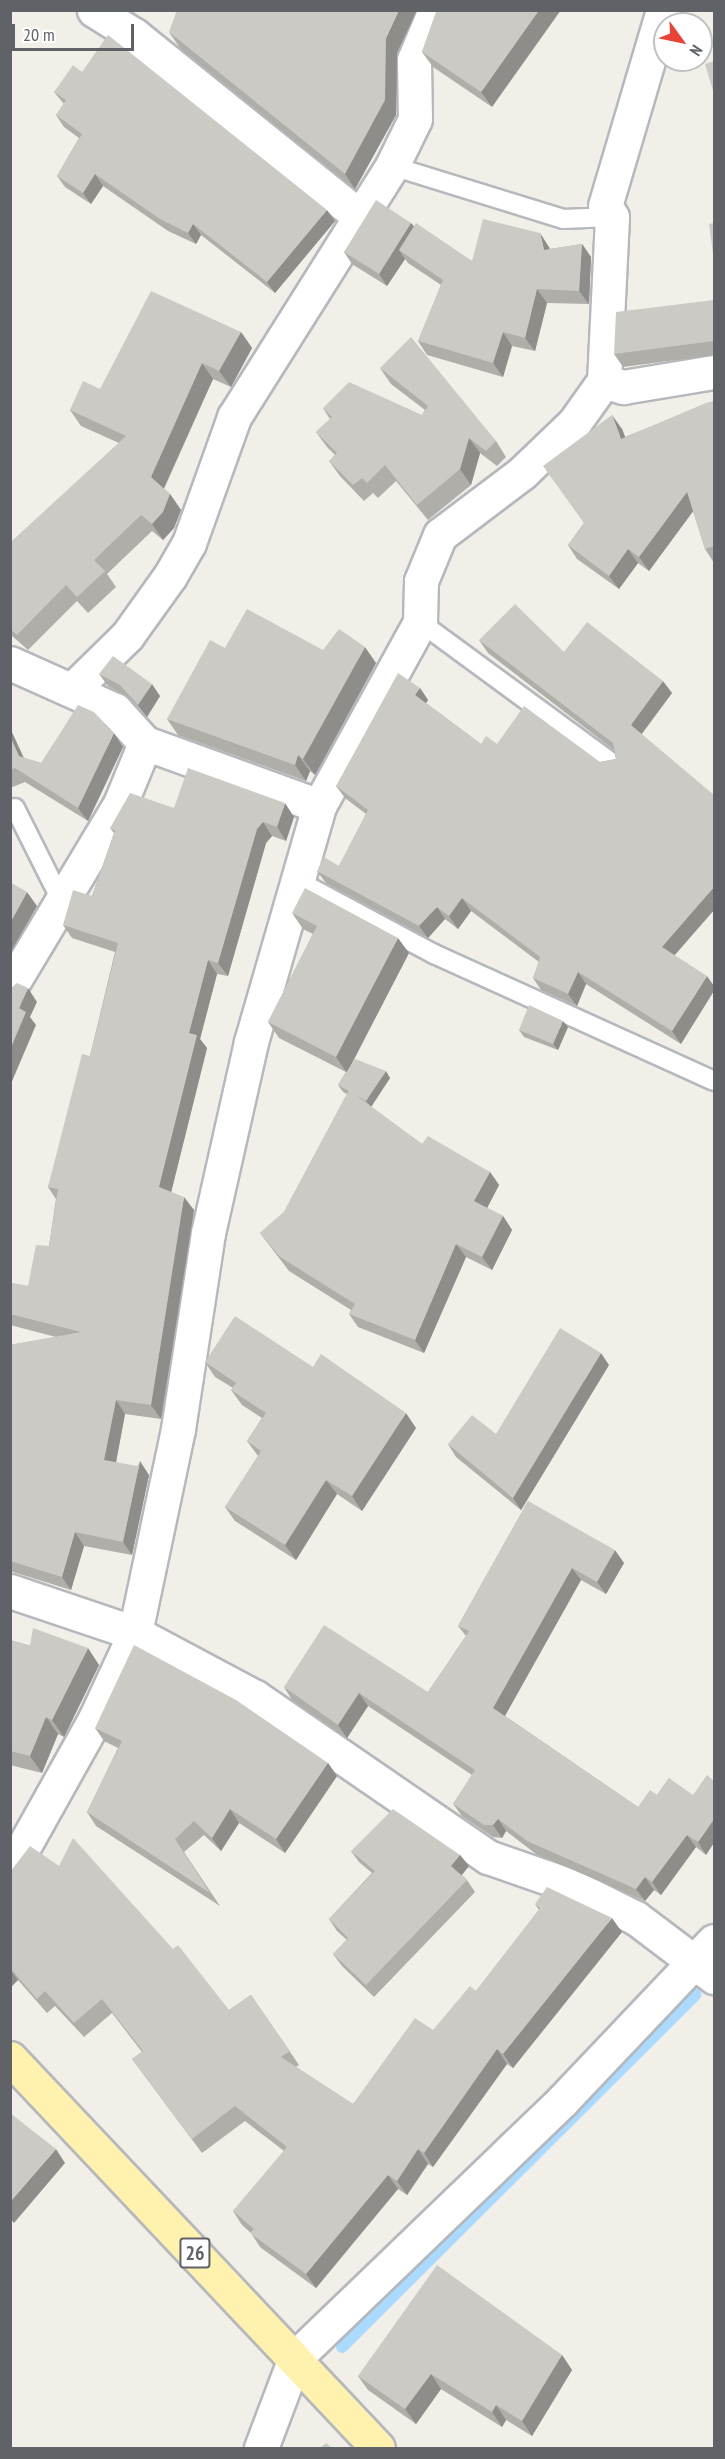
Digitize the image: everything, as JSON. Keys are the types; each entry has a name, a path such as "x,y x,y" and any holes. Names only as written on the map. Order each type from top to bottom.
{"main road":[{"name":"26","path":"10,2058 378,2448"}],"street":[{"path":"94,10 134,35 360,217"},
{"path":"72,689 127,636 170,576 189,543 234,417 392,166 415,119 414,60 435,10"},
{"path":"10,1871 94,1721 135,1633 178,1429 208,1233 251,1042 319,806 420,622 421,581 440,535 522,473 574,423 604,381 612,217 605,206 663,10"},
{"path":"604,381 623,387 714,372"},
{"path":"10,663 115,710 146,743 319,806"},
{"path":"10,987 120,804 146,743"},
{"path":"10,1591 135,1633 255,1697 488,1857 574,1887 636,1918 708,1960 295,2358 261,2448"}],"lane":[{"path":"392,166 563,219 612,217"},
{"path":"420,622 615,765"},
{"path":"15,808 62,902"},
{"path":"296,880 434,954 714,1081"}],"building":[{"path":"177,10 399,10 386,38 385,100 345,174 169,32"},
{"path":"437,10 539,10 481,92 422,52"},
{"path":"108,35 327,210 267,282 193,224 188,233 160,219 95,174 83,193 57,176 82,134 56,115 66,100 54,92 73,65 82,72"},
{"path":"713,61 714,94 707,72 713,72"},
{"path":"376,200 411,223 379,274 344,252"},
{"path":"483,219 540,233 544,250 582,244 579,291 537,289 525,338 503,332 493,363 418,341 443,280 399,250 416,223 472,261"},
{"path":"714,223 714,261 709,224"},
{"path":"151,291 241,332 219,371 202,363 151,477 170,494 163,512 152,524 141,515 94,560 105,571 77,597 66,585 17,635 10,629 10,543 126,436 70,410 83,381 100,389"},
{"path":"714,300 714,341 614,354 616,312"},
{"path":"411,337 496,441 486,451 469,438 460,469 417,505 385,465 367,483 362,478 353,485 329,461 337,453 316,432 332,417 323,408 349,382 422,415 428,406 380,368"},
{"path":"714,401 714,546 705,549 687,492 639,557 628,549 609,576 568,545 584,523 543,466 612,415 621,439"},
{"path":"515,604 564,652 587,622 663,681 631,725 714,795 714,887 662,947 707,976 672,1031 578,972 568,994 533,978 540,957 462,898 449,916 437,907 419,926 317,871 324,857 339,866 368,810 336,786 398,673 420,688 415,695 481,744 486,736 497,744 524,706 600,762 616,759 613,743 479,640"},
{"path":"247,609 323,650 339,629 365,647 303,759 298,755 295,765 167,719 210,640 225,648"},
{"path":"113,656 152,684 138,705 120,685 99,674"},
{"path":"78,705 94,712 114,733 78,808 15,768 10,770 10,736 19,756 41,763"},
{"path":"188,768 285,803 277,827 263,822 257,829 218,963 208,960 189,1033 197,1035 159,1187 184,1197 151,1405 116,1400 104,1460 137,1466 140,1461 123,1542 75,1532 62,1577 10,1561 10,1345 81,1332 10,1314 10,1283 28,1286 36,1245 49,1246 58,1189 48,1187 82,1054 90,1056 118,943 63,925 73,890 92,896 115,831 110,828 130,793 174,808"},
{"path":"10,882 27,892 10,923"},
{"path":"305,888 398,938 336,1057 268,1022 317,926 292,913"},
{"path":"17,983 28,988 19,1008 26,1012 10,1050 10,989"},
{"path":"529,1005 563,1021 553,1044 519,1030"},
{"path":"355,1059 386,1071 366,1101 338,1085"},
{"path":"349,1090 422,1144 428,1136 490,1172 474,1201 503,1216 482,1257 456,1244 415,1340 349,1314 355,1304 280,1257 260,1233 284,1212"},
{"path":"235,1316 313,1367 321,1354 406,1413 352,1496 326,1480 285,1545 225,1507 261,1451 247,1441 266,1413 231,1390 236,1383 205,1362"},
{"path":"560,1328 601,1353 513,1498 448,1444 472,1415 496,1434"},
{"path":"528,1501 615,1550 597,1582 572,1568 493,1708 638,1807 650,1790 657,1795 669,1778 693,1795 707,1775 714,1781 714,1819 698,1842 687,1835 652,1882 645,1877 636,1889 527,1841 498,1819 493,1825 484,1825 453,1804 475,1770 359,1693 338,1725 284,1687 324,1625 428,1692 469,1631 458,1626"},
{"path":"33,1628 88,1648 52,1720 46,1717 30,1756 10,1751 10,1640 30,1646"},
{"path":"134,1645 236,1700 328,1763 276,1839 230,1809 212,1838 194,1821 175,1839 210,1893 87,1812 122,1741 95,1728"},
{"path":"393,1809 460,1855 451,1866 467,1880 366,1985 333,1954 348,1938 329,1919 375,1871 351,1851"},
{"path":"73,1838 173,1949 178,1945 229,2010 251,1995 290,2051 281,2057 353,2104 415,2018 433,2030 470,1986 476,1991 540,1908 535,1904 547,1887 612,1918 503,2054 497,2049 424,2153 418,2149 397,2181 388,2175 306,2274 250,2233 254,2229 233,2211 287,2147 235,2106 192,2139 132,2059 143,2051 102,1999 74,2023 45,1991 37,1999 10,1968 10,1872 30,1846 59,1866"},
{"path":"10,2113 56,2149 10,2202"},
{"path":"437,2265 562,2355 522,2421 496,2405 492,2412 431,2374 405,2409 358,2376"},
{"path":"326,2443 332,2448 320,2448"}],"waterway":[{"path":"342,2347 695,1995"}]}
